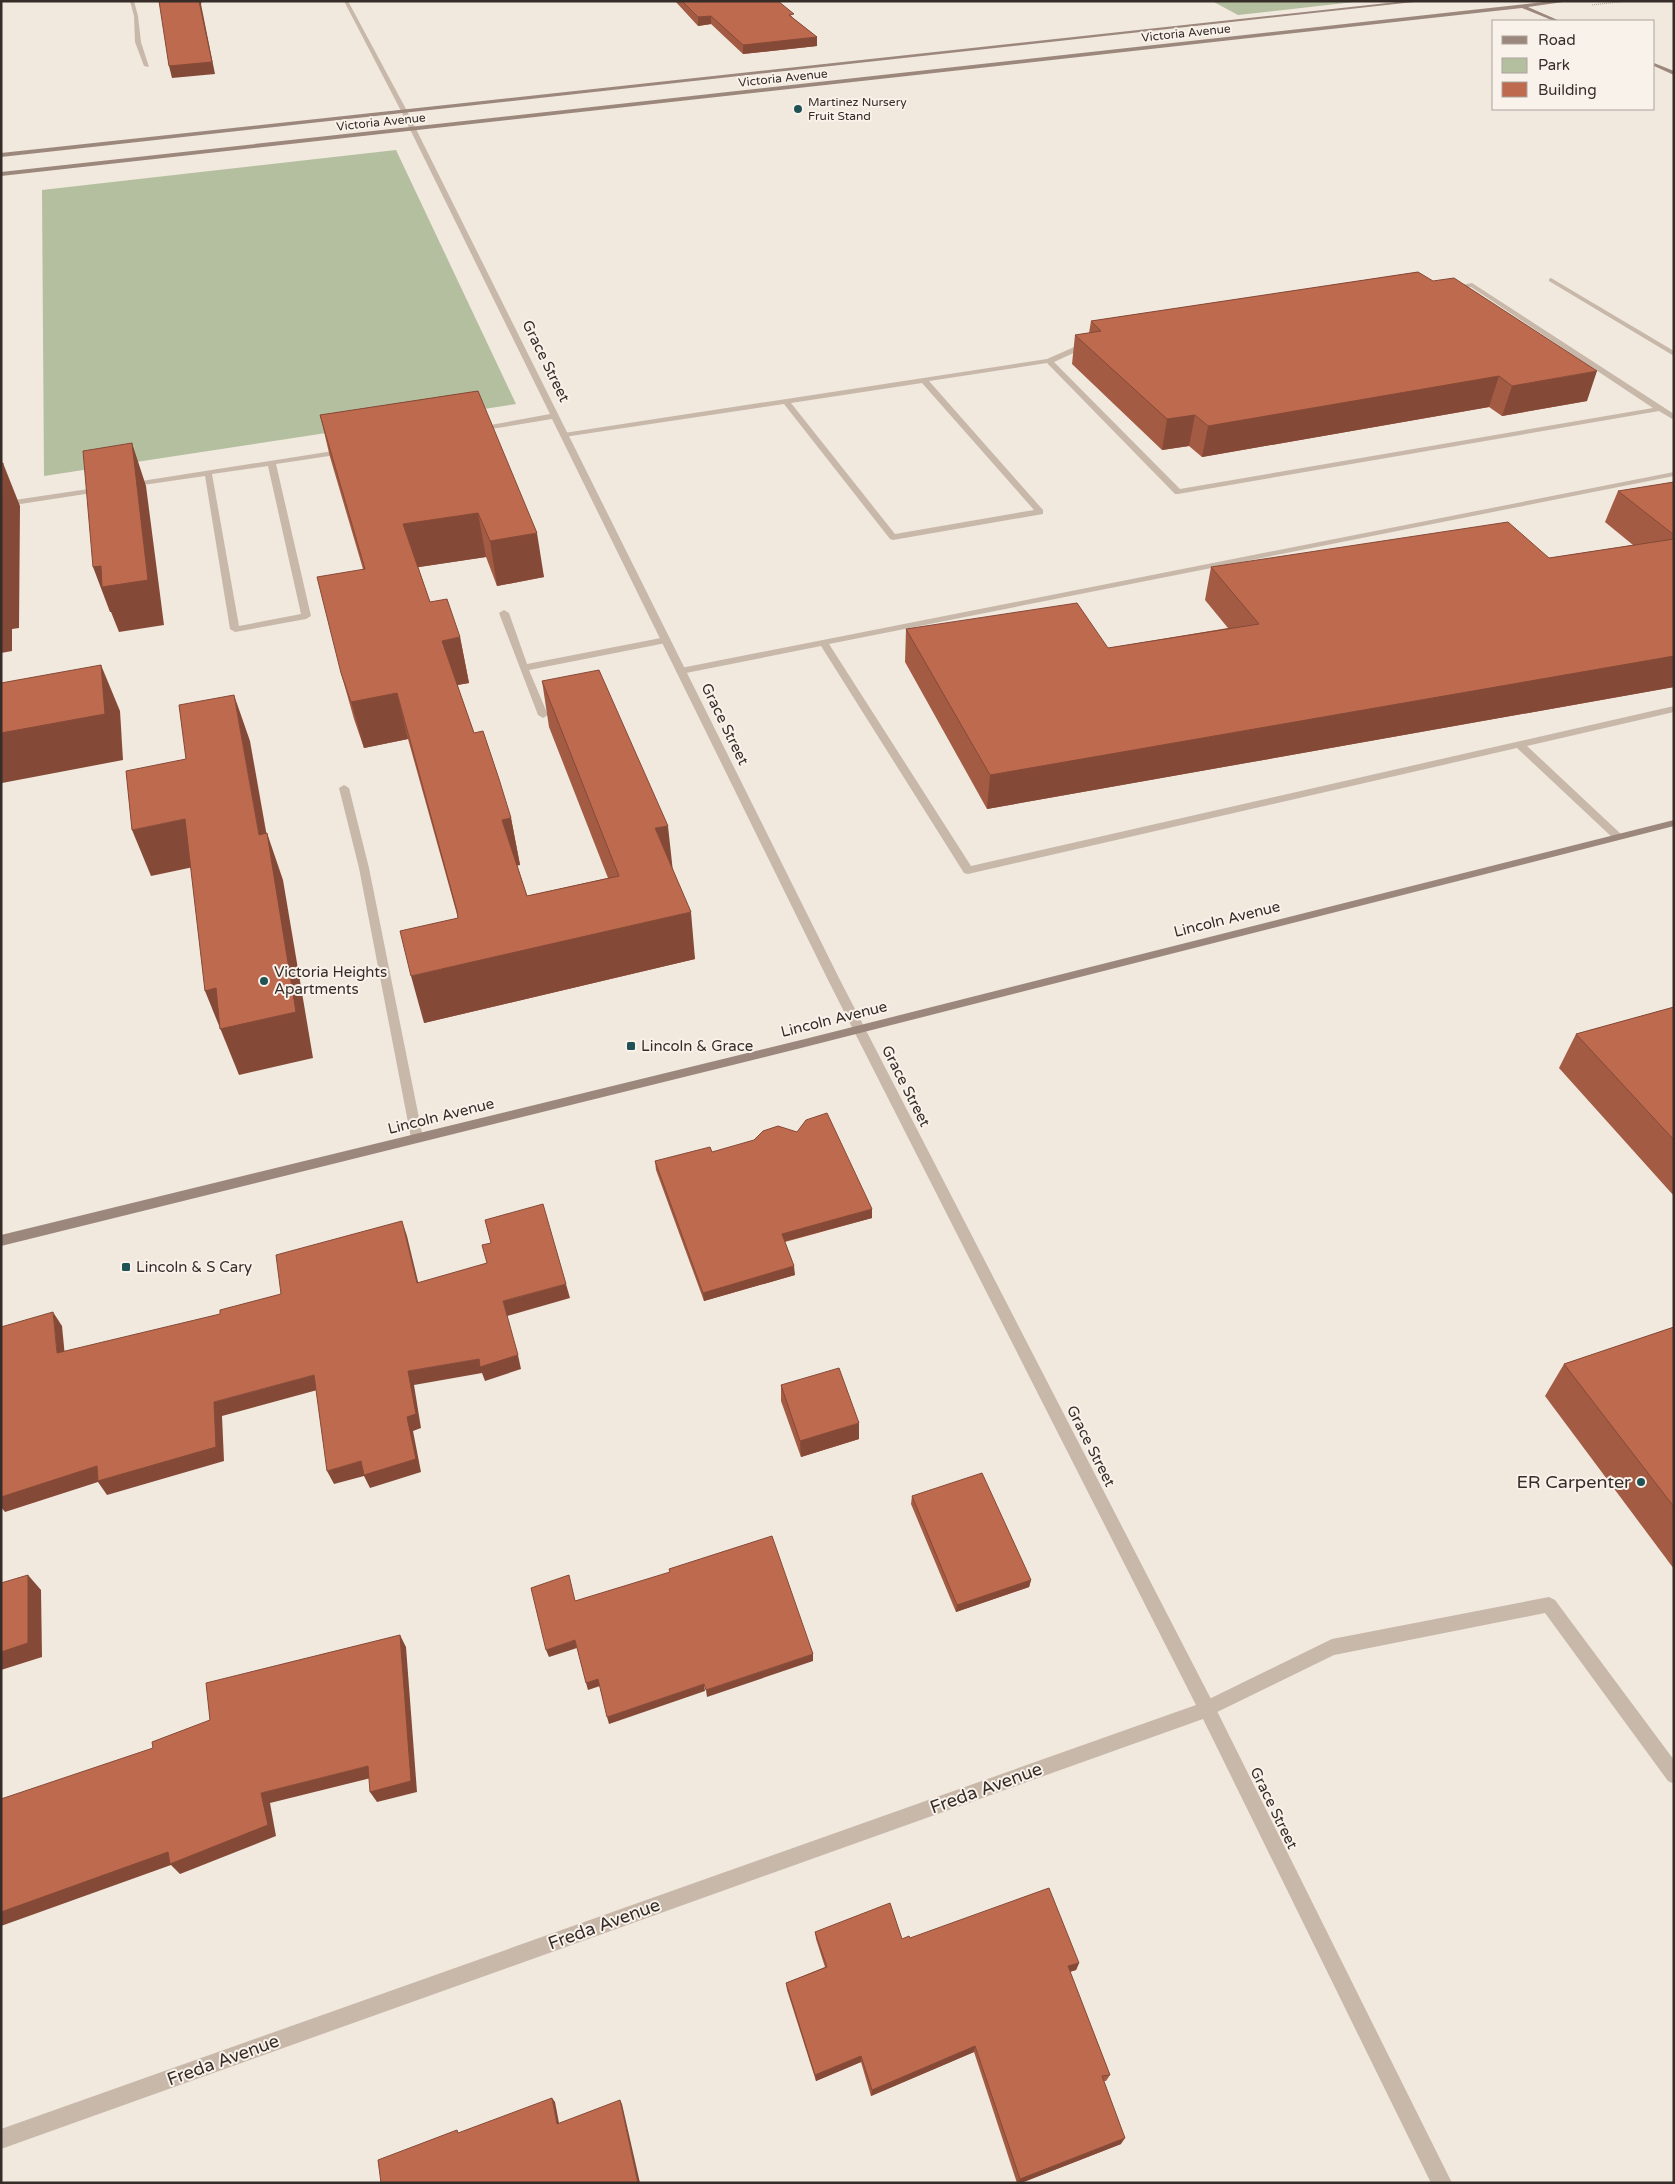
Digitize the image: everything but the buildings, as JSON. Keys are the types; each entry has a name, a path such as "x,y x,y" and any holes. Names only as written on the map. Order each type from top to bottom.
{"main road":[{"name":"Victoria Avenue","path":"1,155 1421,1"},
{"path":"1512,1 1556,20"},
{"name":"Victoria Avenue","path":"1,174 1568,1"},
{"path":"1655,64 1674,73"},
{"name":"Lincoln Avenue","path":"1,1241 860,1029 1674,823"}],"street":[{"path":"132,1 136,16 138,42 147,66"},
{"name":"Grace Street","path":"346,1 404,112 860,1029 1208,1709 1442,2183"},
{"path":"1552,280 1674,354"},
{"path":"1443,289 1472,285 1674,418"},
{"path":"564,435 1049,361 1096,340"},
{"path":"1049,361 1178,492 1660,409"},
{"path":"786,401 893,538 1040,512 924,380"},
{"path":"481,429 555,416"},
{"path":"120,486 357,449"},
{"path":"208,472 235,629 306,616 271,462"},
{"path":"681,671 1674,474"},
{"path":"1,505 110,488"},
{"path":"504,613 543,715"},
{"path":"524,668 666,640"},
{"path":"824,643 968,870 1674,709"},
{"path":"1518,744 1618,837"},
{"path":"344,788 364,868 417,1138"},
{"name":"Freda Avenue","path":"1,2139 1208,1709 1332,1647 1549,1605 1674,1775"}],"green space":[{"path":"1212,1 1363,1 1238,15"},
{"path":"396,150 516,404 44,476 42,190"}],"place":[{"name":"Martinez Nursery Fruit Stand","path":"798,109"},
{"name":"Victoria Heights Apartments","path":"264,981"},
{"name":"Lincoln & Grace","path":"631,1046"},
{"name":"Lincoln & S Cary","path":"126,1267"},
{"name":"ER Carpenter","path":"1641,1482"}]}
